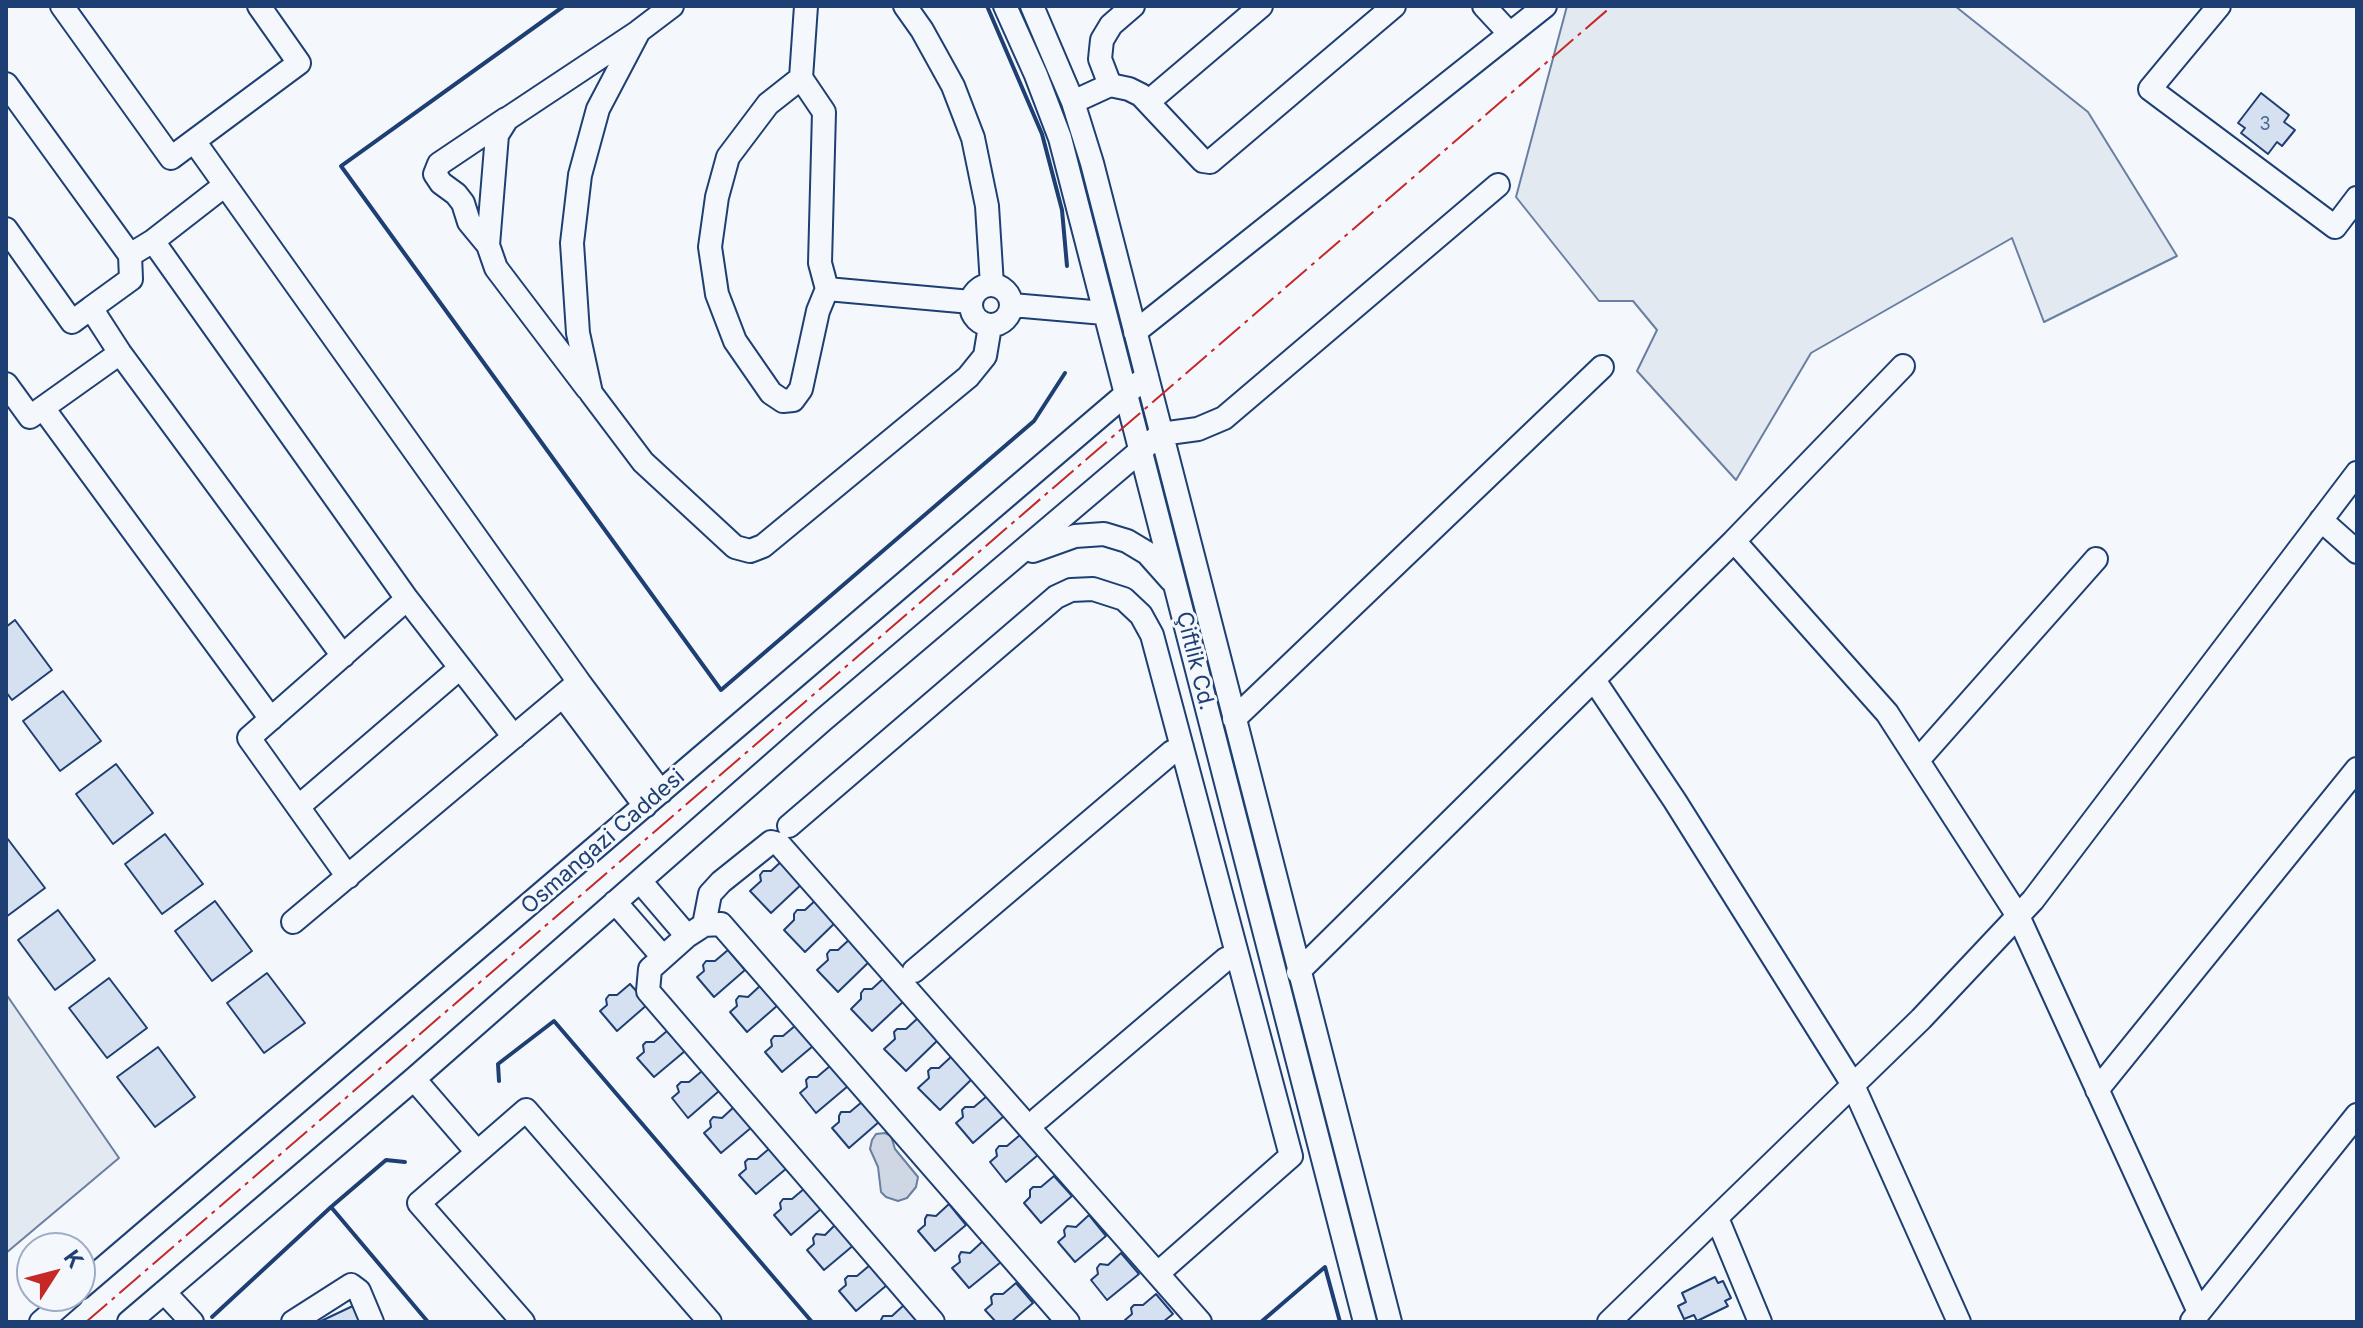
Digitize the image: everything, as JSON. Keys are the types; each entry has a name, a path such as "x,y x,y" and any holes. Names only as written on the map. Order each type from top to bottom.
{"street":[{"path":"62,6 171,158 299,63 259,6"},
{"path":"672,6 439,164 435,174 463,203 469,222 488,245 496,268 643,462 735,547 750,551 763,546 968,377 985,356 990,326"},
{"path":"801,78 768,104 728,157 717,197 710,247 717,294 735,341 771,393 783,401 793,400 801,389 818,311 827,289 820,263 824,112 801,78 806,6"},
{"path":"905,6 953,86 973,138 987,206 992,285"},
{"name":"Çiftlik Cd.","path":"1005,6 1060,138 1365,1322"},
{"name":"Çiftlik Cd.","path":"1032,6 1073,102 1147,376 1390,1322"},
{"path":"1110,85 1100,59 1102,40 1111,25 1133,6"},
{"path":"1148,102 1261,6"},
{"path":"1073,102 1110,85 1129,89 1148,102 1200,158 1210,162 1394,6"},
{"path":"1484,6 1510,34"},
{"path":"1135,332 1545,6"},
{"path":"2219,6 2150,89 2335,227 2357,198"},
{"path":"591,393 578,333 572,243 580,175 598,109 639,31"},
{"path":"6,84 130,255 131,279 72,322 6,229"},
{"path":"488,245 497,135 507,119"},
{"path":"194,141 571,689 653,799"},
{"path":"130,255 225,185"},
{"path":"129,1322 414,1079 823,720 1140,451 1161,434 1198,429 1224,418 1498,185"},
{"path":"153,241 407,599 514,737"},
{"path":"992,285 1007,293 1012,305 1008,318 990,326 977,320 971,302 978,290 992,285"},
{"path":"827,289 971,302"},
{"path":"1012,305 1104,313"},
{"path":"91,308 120,353 343,656"},
{"path":"6,384 30,417 120,353"},
{"path":"1298,972 1734,541 1903,366"},
{"path":"1234,719 1602,367"},
{"name":"Osmangazi Caddesi","path":"96,1274 1147,376"},
{"path":"43,408 271,719"},
{"path":"1609,1322 1921,1019 2033,900 2357,473"},
{"path":"2321,520 2357,552"},
{"path":"1007,564 1049,543 1075,536 1104,534 1127,541 1147,553 1175,585"},
{"path":"1734,541 1887,713 2018,916 2195,1317 2357,1115"},
{"path":"1919,759 2096,559"},
{"path":"789,826 1056,597 1081,588 1114,594 1124,599 1148,624 1291,1156 1165,1267"},
{"path":"348,877 249,738 407,599"},
{"path":"298,807 460,668"},
{"path":"1594,680 1684,814 1852,1083 1959,1322"},
{"path":"293,922 571,689"},
{"path":"914,971 1172,752 1182,747"},
{"path":"2097,1090 2357,769"},
{"path":"696,930 710,894 721,882 771,842 779,844 1200,1322"},
{"path":"640,881 696,930"},
{"path":"1225,909 1256,899"},
{"path":"615,902 662,956"},
{"path":"933,1322 648,991 650,969 696,930 721,924 1068,1322"},
{"path":"1039,1118 1226,959 1237,954"},
{"path":"414,1079 477,1152"},
{"path":"523,1322 419,1203 526,1110 710,1322"},
{"path":"1717,1218 1760,1322"},
{"path":"293,1322 351,1285 359,1291 372,1322"},
{"path":"164,1292 192,1322"}],"shaded area":[{"path":"1567,6 1955,6 2088,112 2177,256 2044,322 2012,238 1811,353 1736,480 1637,371 1657,330 1633,301 1599,301 1516,197"},
{"path":"6,994 119,1158 31,1232 16,1232 16,1245 6,1253"},
{"path":"876,1134 891,1136 895,1149 918,1177 916,1187 907,1198 898,1201 881,1192 878,1167 870,1149"}],"building":[{"path":"2261,93 2289,115 2284,122 2295,130 2282,146 2277,142 2268,154 2241,133 2245,128 2238,123"},
{"path":"15,620 52,670 12,700 6,692 6,627"},
{"path":"63,691 101,741 60,771 23,721"},
{"path":"116,764 153,813 113,844 76,794"},
{"path":"165,834 203,884 162,914 125,864"},
{"path":"6,839 45,888 6,917"},
{"path":"784,859 805,881 771,913 750,891 761,881 763,871 771,871"},
{"path":"818,898 839,919 805,952 784,930 794,920 797,910 805,910"},
{"path":"215,901 252,951 212,981 175,931"},
{"path":"58,910 95,960 55,990 18,940"},
{"path":"851,938 872,959 838,992 817,970 828,960 830,950 838,950"},
{"path":"728,950 745,970 714,997 697,977 704,971 706,961 715,961"},
{"path":"267,973 305,1023 264,1053 227,1003"},
{"path":"885,977 906,999 872,1031 851,1009 861,999 864,989 872,989"},
{"path":"109,978 147,1028 107,1058 69,1008"},
{"path":"630,984 648,1004 617,1031 600,1011 607,1005 609,995 617,995"},
{"path":"761,985 778,1005 747,1032 730,1012 737,1006 739,996 748,997"},
{"path":"919,1017 940,1038 906,1071 884,1049 895,1039 897,1029 906,1029"},
{"path":"796,1025 813,1046 782,1072 765,1052 772,1046 774,1036 783,1036"},
{"path":"667,1031 685,1051 654,1077 637,1058 644,1052 646,1042 654,1042"},
{"path":"158,1047 195,1097 155,1127 117,1077"},
{"path":"953,1055 974,1077 940,1110 918,1088 929,1078 931,1068 939,1068"},
{"path":"830,1066 848,1086 816,1113 800,1093 807,1087 809,1077 817,1077"},
{"path":"702,1071 719,1091 688,1118 672,1098 679,1092 677,1086 681,1082 689,1082"},
{"path":"987,1096 1004,1116 973,1143 956,1123 963,1117 965,1107 974,1107"},
{"path":"863,1101 880,1121 849,1148 832,1128 839,1122 841,1112 850,1112"},
{"path":"735,1106 752,1127 721,1153 704,1133 711,1127 713,1117 722,1118"},
{"path":"1020,1135 1038,1155 1006,1182 990,1162 997,1156 999,1146 1007,1146"},
{"path":"770,1148 787,1168 756,1194 739,1175 746,1169 748,1159 757,1159"},
{"path":"1054,1176 1072,1196 1041,1223 1024,1203 1033,1187 1041,1187"},
{"path":"805,1188 822,1208 791,1235 774,1215 781,1209 783,1199 792,1199"},
{"path":"949,1204 966,1225 935,1251 918,1231 925,1225 927,1215 936,1216"},
{"path":"1089,1215 1106,1236 1075,1262 1058,1242 1065,1236 1067,1226 1076,1227"},
{"path":"837,1223 855,1244 824,1270 807,1250 814,1244 816,1234 825,1235"},
{"path":"983,1241 1001,1262 969,1288 952,1268 960,1262 961,1252 970,1253"},
{"path":"1121,1253 1139,1274 1107,1300 1091,1280 1098,1274 1100,1264 1108,1265"},
{"path":"870,1265 887,1285 856,1311 839,1291 846,1285 848,1276 857,1276"},
{"path":"1715,1277 1718,1283 1723,1281 1731,1298 1725,1301 1728,1306 1697,1321 1694,1315 1684,1319 1678,1306 1686,1302 1682,1293"},
{"path":"1016,1283 1033,1303 1011,1322 996,1322 985,1310 992,1304 991,1297 1003,1294"},
{"path":"1156,1294 1173,1314 1163,1322 1126,1322 1134,1305 1143,1305"},
{"path":"357,1304 366,1322 319,1322"},
{"path":"904,1305 919,1322 880,1322 883,1316 892,1316"}],"wall":[{"path":"564,6 341,166 721,690 1034,421 1065,373"},
{"path":"987,6 1042,134 1062,210 1067,266"},
{"path":"499,1081 498,1064 554,1021 812,1322"},
{"path":"331,1207 386,1160 405,1162"},
{"path":"212,1317 331,1207 428,1322"},
{"path":"1261,1322 1325,1267 1340,1322"}],"power":[{"path":"86,1322 1612,6"}]}
